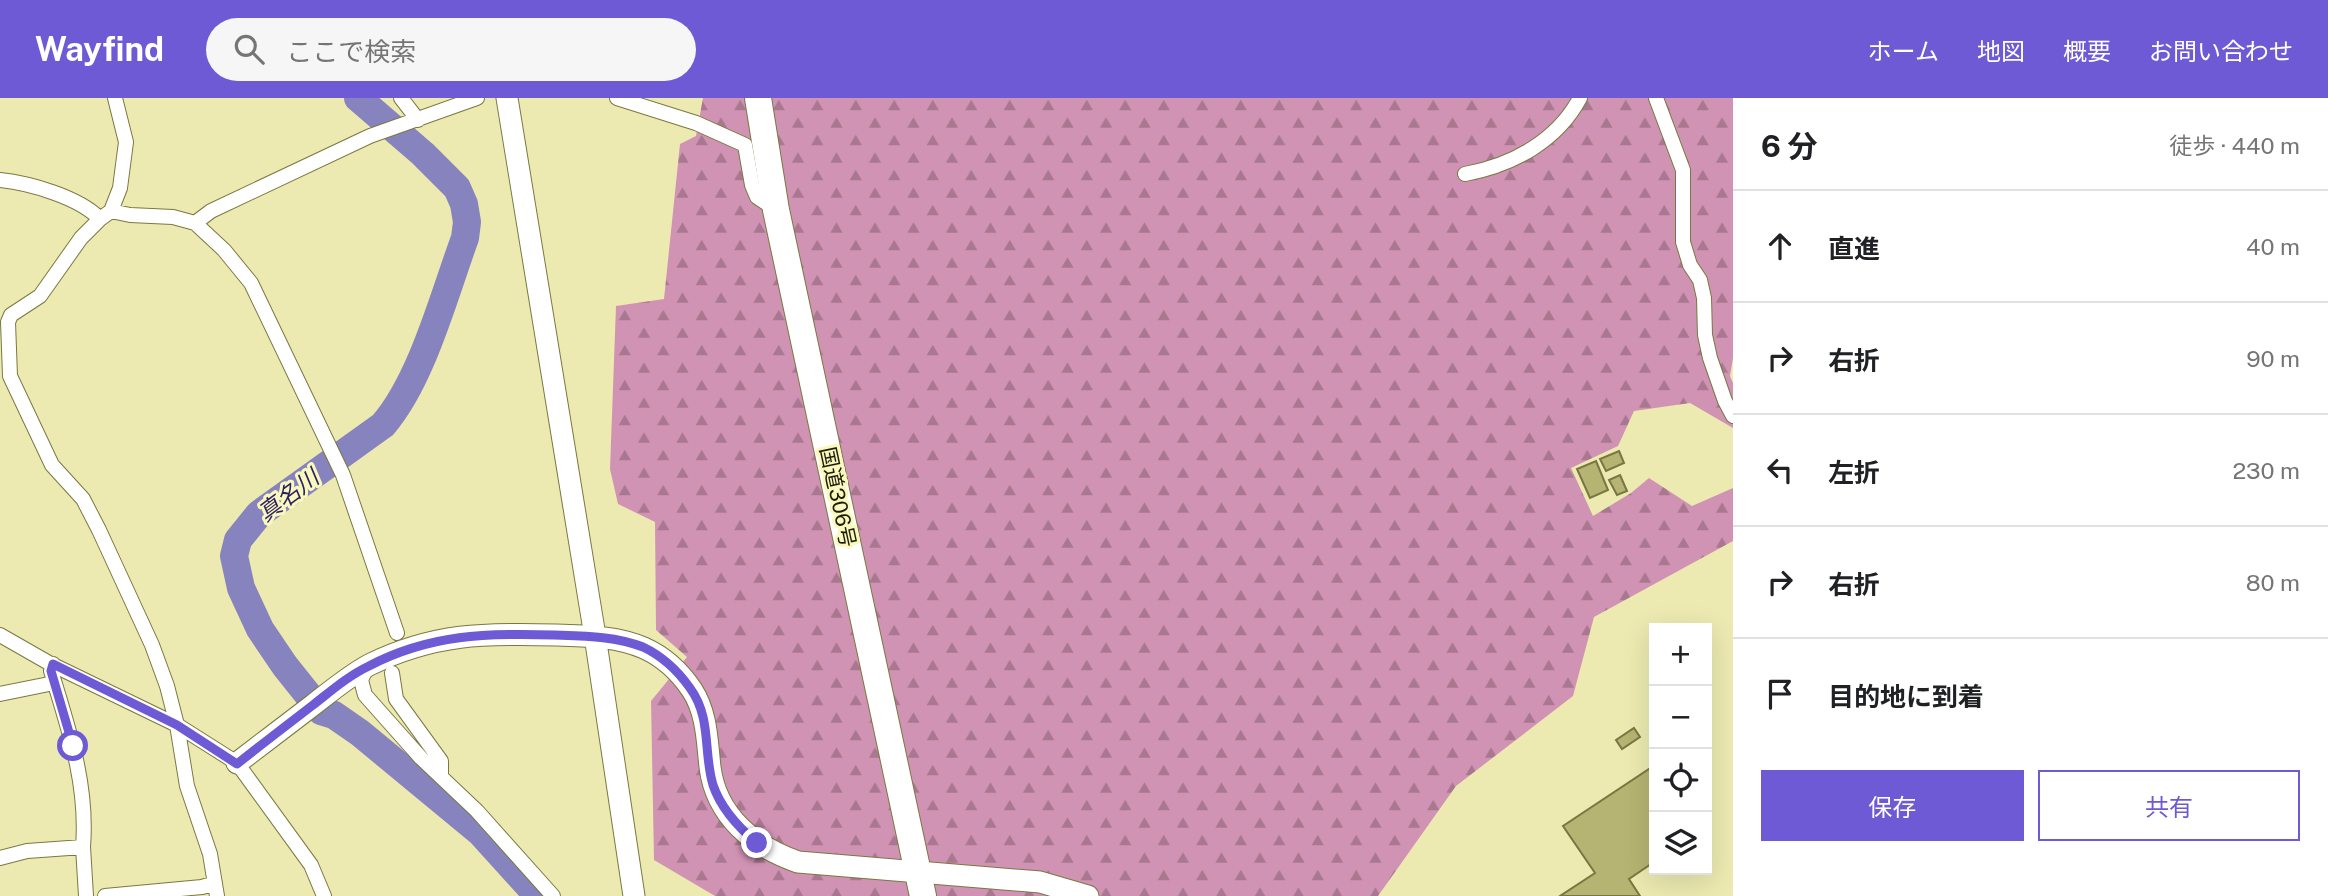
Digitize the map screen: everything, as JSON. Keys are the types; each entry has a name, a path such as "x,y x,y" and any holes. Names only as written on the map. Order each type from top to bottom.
{"highway":[{"name":"国道306号","path":"758,98 776,209 920,884"}],"street":[{"path":"105,896 202,887 216,890 209,854 187,786 177,725 167,686 152,645 83,499 52,465 10,376 4,322 40,296 81,238 106,215 120,188 126,142 115,98"},
{"path":"401,98 413,122"},
{"path":"195,223 211,211 370,136 477,98"},
{"path":"507,98 595,636 634,896"},
{"path":"617,98 696,123 745,145 752,185 757,197 776,209"},
{"path":"1465,174 1535,148 1560,128 1580,98"},
{"path":"1656,98 1683,170 1683,242 1690,265 1700,280 1710,358 1733,416"},
{"path":"0,180 24,183 106,215 173,217 195,223 224,250 251,283 343,475 397,633"},
{"path":"0,635 177,725 237,764 310,865 324,896"},
{"path":"237,764 347,678 414,647 462,636 595,636 627,642 653,653 674,668 692,690 703,715 713,784 734,823 757,843 782,857 920,884 1040,882 1088,896"},
{"path":"53,664 51,671 81,777 85,821 83,847 86,896"},
{"path":"367,667 361,680 365,695 421,758 477,811 553,896"},
{"path":"392,673 396,699 441,761 442,778"},
{"path":"0,694 54,683"},
{"path":"0,858 27,850 83,847"}],"green space":[{"path":"703,98 1733,98 1733,358 1730,376 1733,383 1733,428 1690,403 1634,411 1618,446 1571,468 1593,516 1631,493 1649,478 1692,506 1733,488 1733,541 1594,617 1573,696 1456,786 1378,896 715,896 654,860 651,701 687,657 656,630 655,522 618,504 610,469 616,306 664,299 680,144 696,136"}],"building":[{"path":"1619,451 1624,463 1606,471 1600,459"},
{"path":"1596,461 1608,490 1590,498 1577,469"},
{"path":"1620,475 1627,491 1617,495 1609,480"},
{"path":"1634,728 1640,737 1622,749 1616,740"},
{"path":"1649,769 1649,865 1629,879 1640,896 1560,896 1595,873 1563,826"}],"waterway":[{"name":"真名川","path":"358,98 423,154 457,188 464,204 467,222 465,238 421,361 397,406 383,425 259,514 238,540 234,556 241,588 260,629 321,711 334,715 360,733 481,833 538,896"}],"route":[{"path":"73,746 51,671 53,664 177,725 237,764 347,678 373,663 414,647 439,640 484,634 595,636 627,642 653,653 674,668 692,690 706,727 713,784 734,823 757,843"}]}
